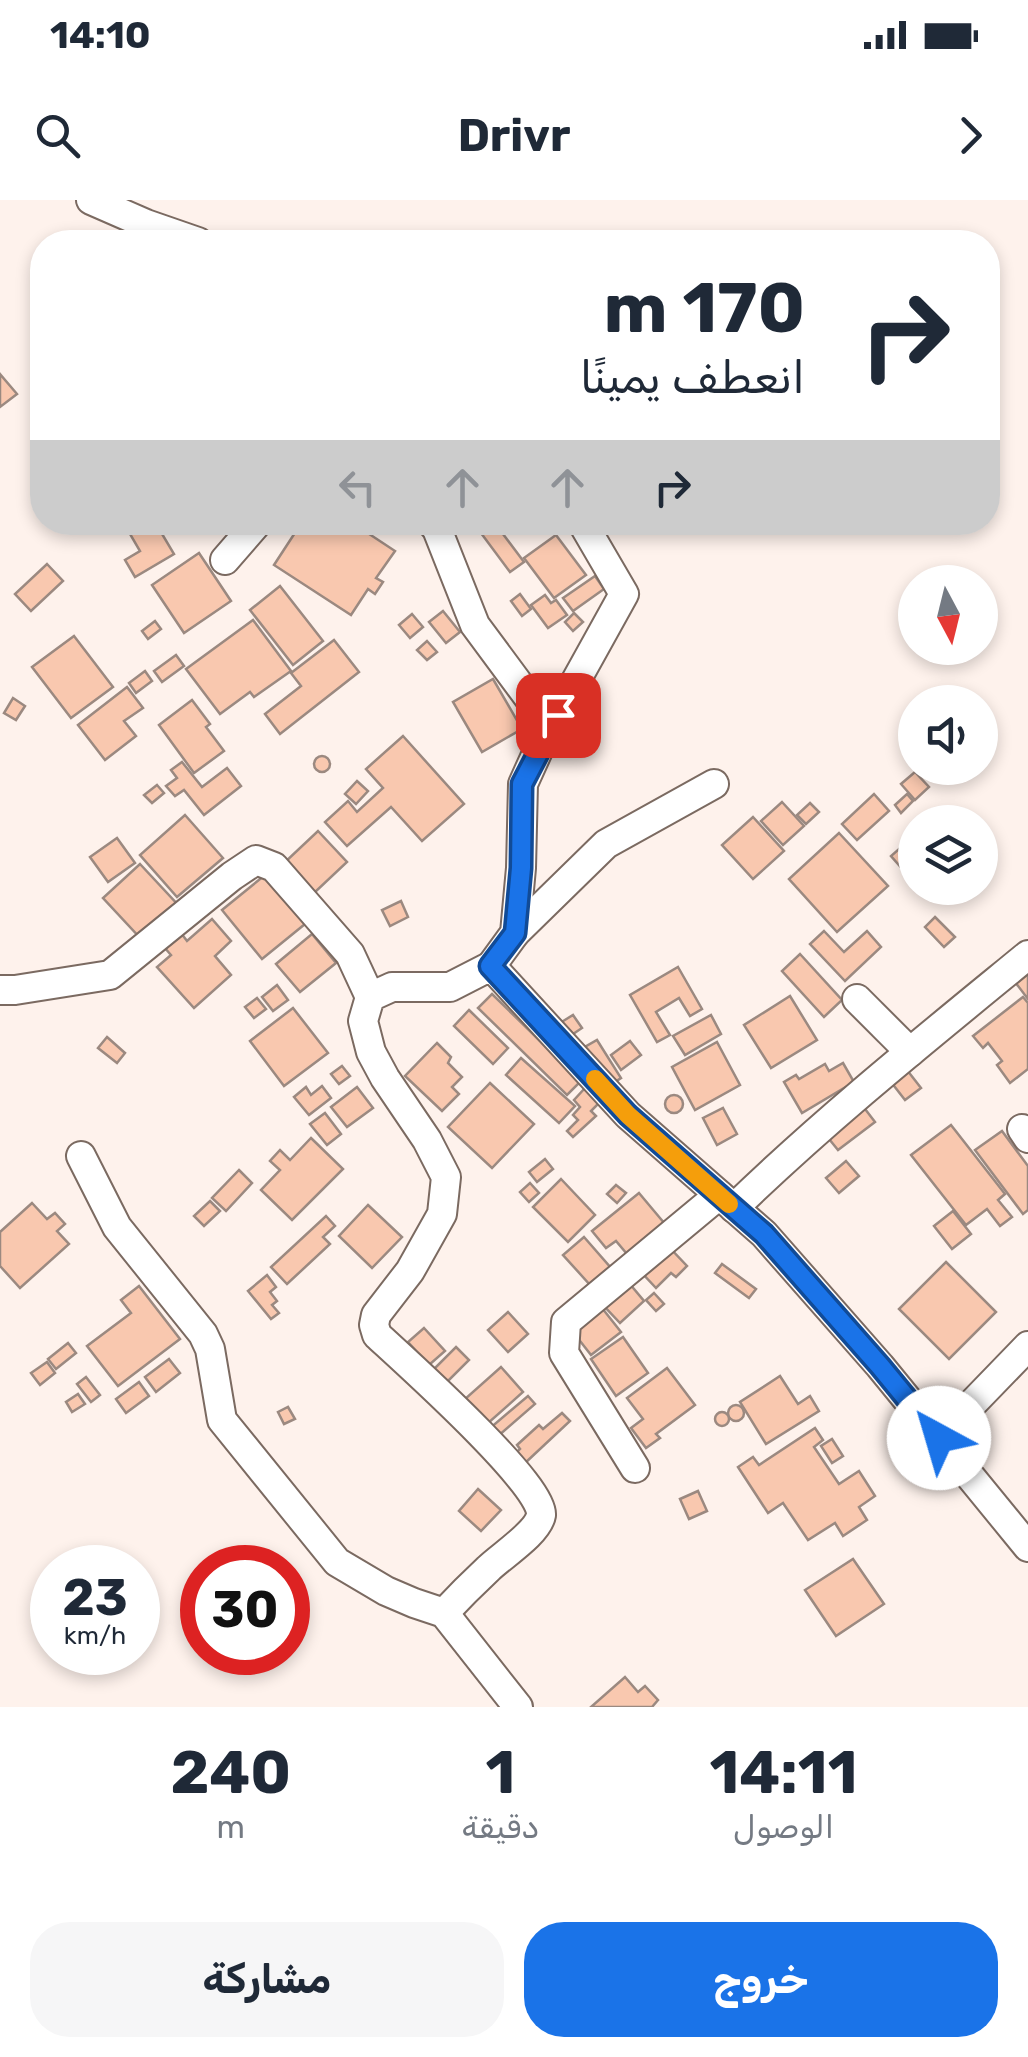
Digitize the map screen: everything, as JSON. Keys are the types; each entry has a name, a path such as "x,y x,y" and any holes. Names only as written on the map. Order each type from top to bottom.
{"street":[{"path":"91,200 163,230"},
{"path":"226,560 247,535"},
{"path":"439,535 475,625 535,706 542,742"},
{"path":"515,933 522,784 624,594 590,535"},
{"path":"370,997 392,986 450,988 490,966 515,933 606,844 714,784"},
{"path":"0,990 110,976 256,860 274,867 350,954 370,997 363,1022 372,1052 446,1177 442,1214 410,1271 376,1315 376,1335 510,1464 540,1503 541,1518 533,1531 444,1613"},
{"path":"635,1468 564,1353 566,1322 727,1201 766,1178 1028,955"},
{"path":"490,966 628,1115 764,1234 880,1366 1028,1546"},
{"path":"856,998 910,1052"},
{"path":"81,1156 117,1227 203,1334 210,1349 222,1420 337,1562 414,1604 444,1613 518,1707"},
{"path":"939,1438 1028,1346"}],"building":[{"path":"0,374 17,394 0,407"},
{"path":"131,535 163,535 174,554 135,577 125,560 140,551"},
{"path":"294,535 371,535 395,551 376,578 383,582 375,594 368,589 351,615 274,565"},
{"path":"482,535 504,535 524,562 510,572"},
{"path":"556,535 586,575 554,598 524,558"},
{"path":"199,553 231,601 184,633 152,585"},
{"path":"47,564 63,581 31,611 15,594"},
{"path":"595,576 604,589 573,611 563,598"},
{"path":"280,586 323,641 293,665 250,610"},
{"path":"520,594 531,609 522,616 511,601"},
{"path":"545,595 551,603 556,600 567,615 548,628 531,605"},
{"path":"443,611 460,632 446,643 429,622"},
{"path":"574,613 583,622 573,631 565,622"},
{"path":"412,614 423,627 410,638 399,625"},
{"path":"253,620 291,671 254,697 250,692 220,714 186,669"},
{"path":"155,621 161,629 148,639 142,631"},
{"path":"74,636 113,687 71,718 32,667"},
{"path":"334,640 359,672 280,734 265,714 301,686 291,673"},
{"path":"427,641 437,652 427,660 417,650"},
{"path":"176,655 184,666 162,682 154,671"},
{"path":"145,671 152,681 136,693 129,683"},
{"path":"493,679 522,729 482,752 453,702"},
{"path":"127,687 143,708 124,721 136,736 105,760 78,725"},
{"path":"13,698 25,706 16,720 4,713"},
{"path":"192,700 224,751 194,773 159,725"},
{"path":"403,736 464,804 422,841 391,807 347,846 325,822 348,801 357,812 383,788 366,769"},
{"path":"322,756 330,764 322,772 314,764"},
{"path":"182,762 202,787 227,768 241,786 204,815 184,790 175,796 166,786 177,778 171,770"},
{"path":"357,781 368,791 356,804 345,794"},
{"path":"157,785 164,793 152,803 144,795"},
{"path":"902,785 929,787 915,800"},
{"path":"874,794 889,811 857,840 842,824"},
{"path":"907,794 913,801 898,805 898,809 895,805"},
{"path":"782,802 804,826 783,845 761,821"},
{"path":"810,803 819,812 806,824 797,815"},
{"path":"185,815 223,858 177,897 140,855"},
{"path":"753,817 784,851 753,879 722,845"},
{"path":"318,831 347,862 313,894 284,863"},
{"path":"839,833 888,886 837,932 789,879"},
{"path":"117,838 135,863 108,882 90,857"},
{"path":"140,864 180,907 143,941 103,898"},
{"path":"265,875 305,924 262,959 222,910"},
{"path":"401,901 408,917 390,926 382,910"},
{"path":"935,917 955,937 944,947 925,927"},
{"path":"212,919 231,941 215,956 231,975 194,1008 157,967 171,955 164,947 181,933 187,941"},
{"path":"824,931 844,952 867,931 881,947 845,981 810,944"},
{"path":"312,934 336,963 300,992 276,964"},
{"path":"800,954 842,1000 824,1017 782,971"},
{"path":"678,967 702,1009 690,1016 679,998 656,1012 670,1035 657,1042 630,995"},
{"path":"1028,976 1028,999 1015,982"},
{"path":"277,985 288,1000 273,1011 262,997"},
{"path":"492,994 581,1081 567,1095 478,1008"},
{"path":"790,996 817,1040 771,1068 744,1025"},
{"path":"1023,997 1028,1003 1028,1069 1010,1083 997,1065 1002,1061 988,1043 983,1048 973,1036"},
{"path":"257,998 266,1009 254,1018 245,1007"},
{"path":"293,1008 328,1053 284,1086 250,1041"},
{"path":"469,1010 508,1048 493,1064 454,1026"},
{"path":"573,1015 582,1028 570,1036 560,1023"},
{"path":"711,1015 721,1034 685,1055 673,1036"},
{"path":"107,1037 125,1053 117,1063 98,1048"},
{"path":"597,1040 621,1078 607,1087 583,1048"},
{"path":"630,1041 641,1055 621,1070 611,1055"},
{"path":"717,1042 740,1085 695,1110 672,1067"},
{"path":"437,1043 462,1077 452,1087 459,1094 442,1111 405,1076"},
{"path":"521,1058 575,1106 559,1123 506,1075"},
{"path":"843,1063 854,1082 802,1113 784,1082 796,1075 799,1079 825,1064 829,1071"},
{"path":"342,1066 350,1076 339,1084 331,1074"},
{"path":"907,1070 921,1088 905,1100 891,1082"},
{"path":"490,1083 534,1124 492,1168 448,1127"},
{"path":"322,1086 331,1098 309,1115 294,1097 306,1087 311,1095"},
{"path":"357,1087 373,1108 347,1127 331,1107"},
{"path":"585,1088 599,1103 591,1111 596,1116 573,1137 567,1131 578,1120 573,1115 580,1107 574,1100"},
{"path":"674,1095 683,1104 674,1113 665,1104"},
{"path":"862,1105 875,1122 838,1150 825,1134"},
{"path":"723,1108 737,1134 717,1145 703,1118"},
{"path":"325,1113 341,1134 327,1145 310,1124"},
{"path":"951,1125 1005,1194 998,1200 1012,1217 1000,1226 987,1209 966,1225 911,1155"},
{"path":"1002,1131 1028,1166 1028,1210 1023,1214 975,1150"},
{"path":"311,1138 343,1169 292,1220 261,1190 280,1170 270,1161 280,1150 290,1160"},
{"path":"545,1159 553,1169 537,1182 529,1172"},
{"path":"846,1161 859,1176 839,1193 826,1178"},
{"path":"239,1170 252,1183 226,1211 212,1198"},
{"path":"561,1179 595,1215 568,1242 533,1207"},
{"path":"530,1183 539,1193 529,1202 520,1192"},
{"path":"616,1185 626,1193 617,1203 607,1194"},
{"path":"639,1193 665,1224 627,1254 616,1241 606,1248 592,1231"},
{"path":"210,1201 220,1211 204,1226 194,1216"},
{"path":"32,1203 47,1219 55,1213 65,1224 57,1231 69,1244 20,1288 0,1266 0,1232"},
{"path":"368,1205 402,1237 372,1268 339,1236"},
{"path":"953,1211 971,1234 952,1249 934,1226"},
{"path":"326,1216 335,1226 323,1237 330,1244 287,1284 271,1267"},
{"path":"584,1237 611,1268 591,1286 563,1255"},
{"path":"669,1247 687,1266 676,1277 671,1273 656,1288 642,1273"},
{"path":"946,1262 996,1312 949,1359 899,1309"},
{"path":"722,1264 756,1289 749,1298 715,1273"},
{"path":"267,1275 276,1287 270,1292 277,1301 272,1305 279,1313 271,1319 248,1291"},
{"path":"629,1283 644,1301 620,1323 604,1306"},
{"path":"139,1286 180,1339 118,1386 87,1346 131,1313 121,1300"},
{"path":"654,1293 664,1304 656,1311 646,1300"},
{"path":"602,1308 621,1332 591,1355 573,1332"},
{"path":"508,1312 528,1334 508,1352 488,1330"},
{"path":"424,1328 445,1351 429,1365 408,1342"},
{"path":"623,1337 648,1373 616,1396 591,1359"},
{"path":"68,1343 76,1353 56,1369 48,1359"},
{"path":"456,1347 469,1360 445,1384 432,1371"},
{"path":"169,1359 180,1373 156,1392 145,1377"},
{"path":"47,1362 55,1373 40,1385 31,1373"},
{"path":"501,1367 523,1392 487,1424 465,1399"},
{"path":"667,1368 695,1405 656,1434 660,1438 646,1448 631,1428 643,1419 627,1398"},
{"path":"780,1376 798,1404 810,1396 819,1411 766,1444 740,1402"},
{"path":"86,1377 100,1395 91,1402 77,1384"},
{"path":"139,1382 149,1396 126,1413 116,1399"},
{"path":"78,1394 85,1404 72,1412 66,1402"},
{"path":"528,1396 535,1404 497,1437 489,1429"},
{"path":"736,1405 744,1413 736,1421 728,1413"},
{"path":"288,1407 295,1419 284,1424 278,1412"},
{"path":"722,1412 729,1419 722,1426 715,1419"},
{"path":"562,1413 570,1421 524,1464 514,1455 520,1449 517,1445 539,1425 543,1429"},
{"path":"815,1428 823,1440 814,1447 839,1484 859,1471 875,1496 859,1507 867,1520 843,1536 835,1523 808,1540 783,1503 768,1513 738,1467 753,1457 759,1465"},
{"path":"832,1439 843,1456 832,1463 821,1446"},
{"path":"478,1489 501,1510 481,1531 459,1511"},
{"path":"698,1491 707,1511 689,1519 680,1499"},
{"path":"853,1559 884,1604 836,1636 805,1590"},
{"path":"625,1677 638,1692 645,1686 658,1700 652,1707 591,1707"}],"slow traffic":[{"path":"595,1079 628,1115 729,1204"}],"route":[{"path":"558,715 522,784 515,933 490,966 628,1115 764,1234 939,1438"}]}
